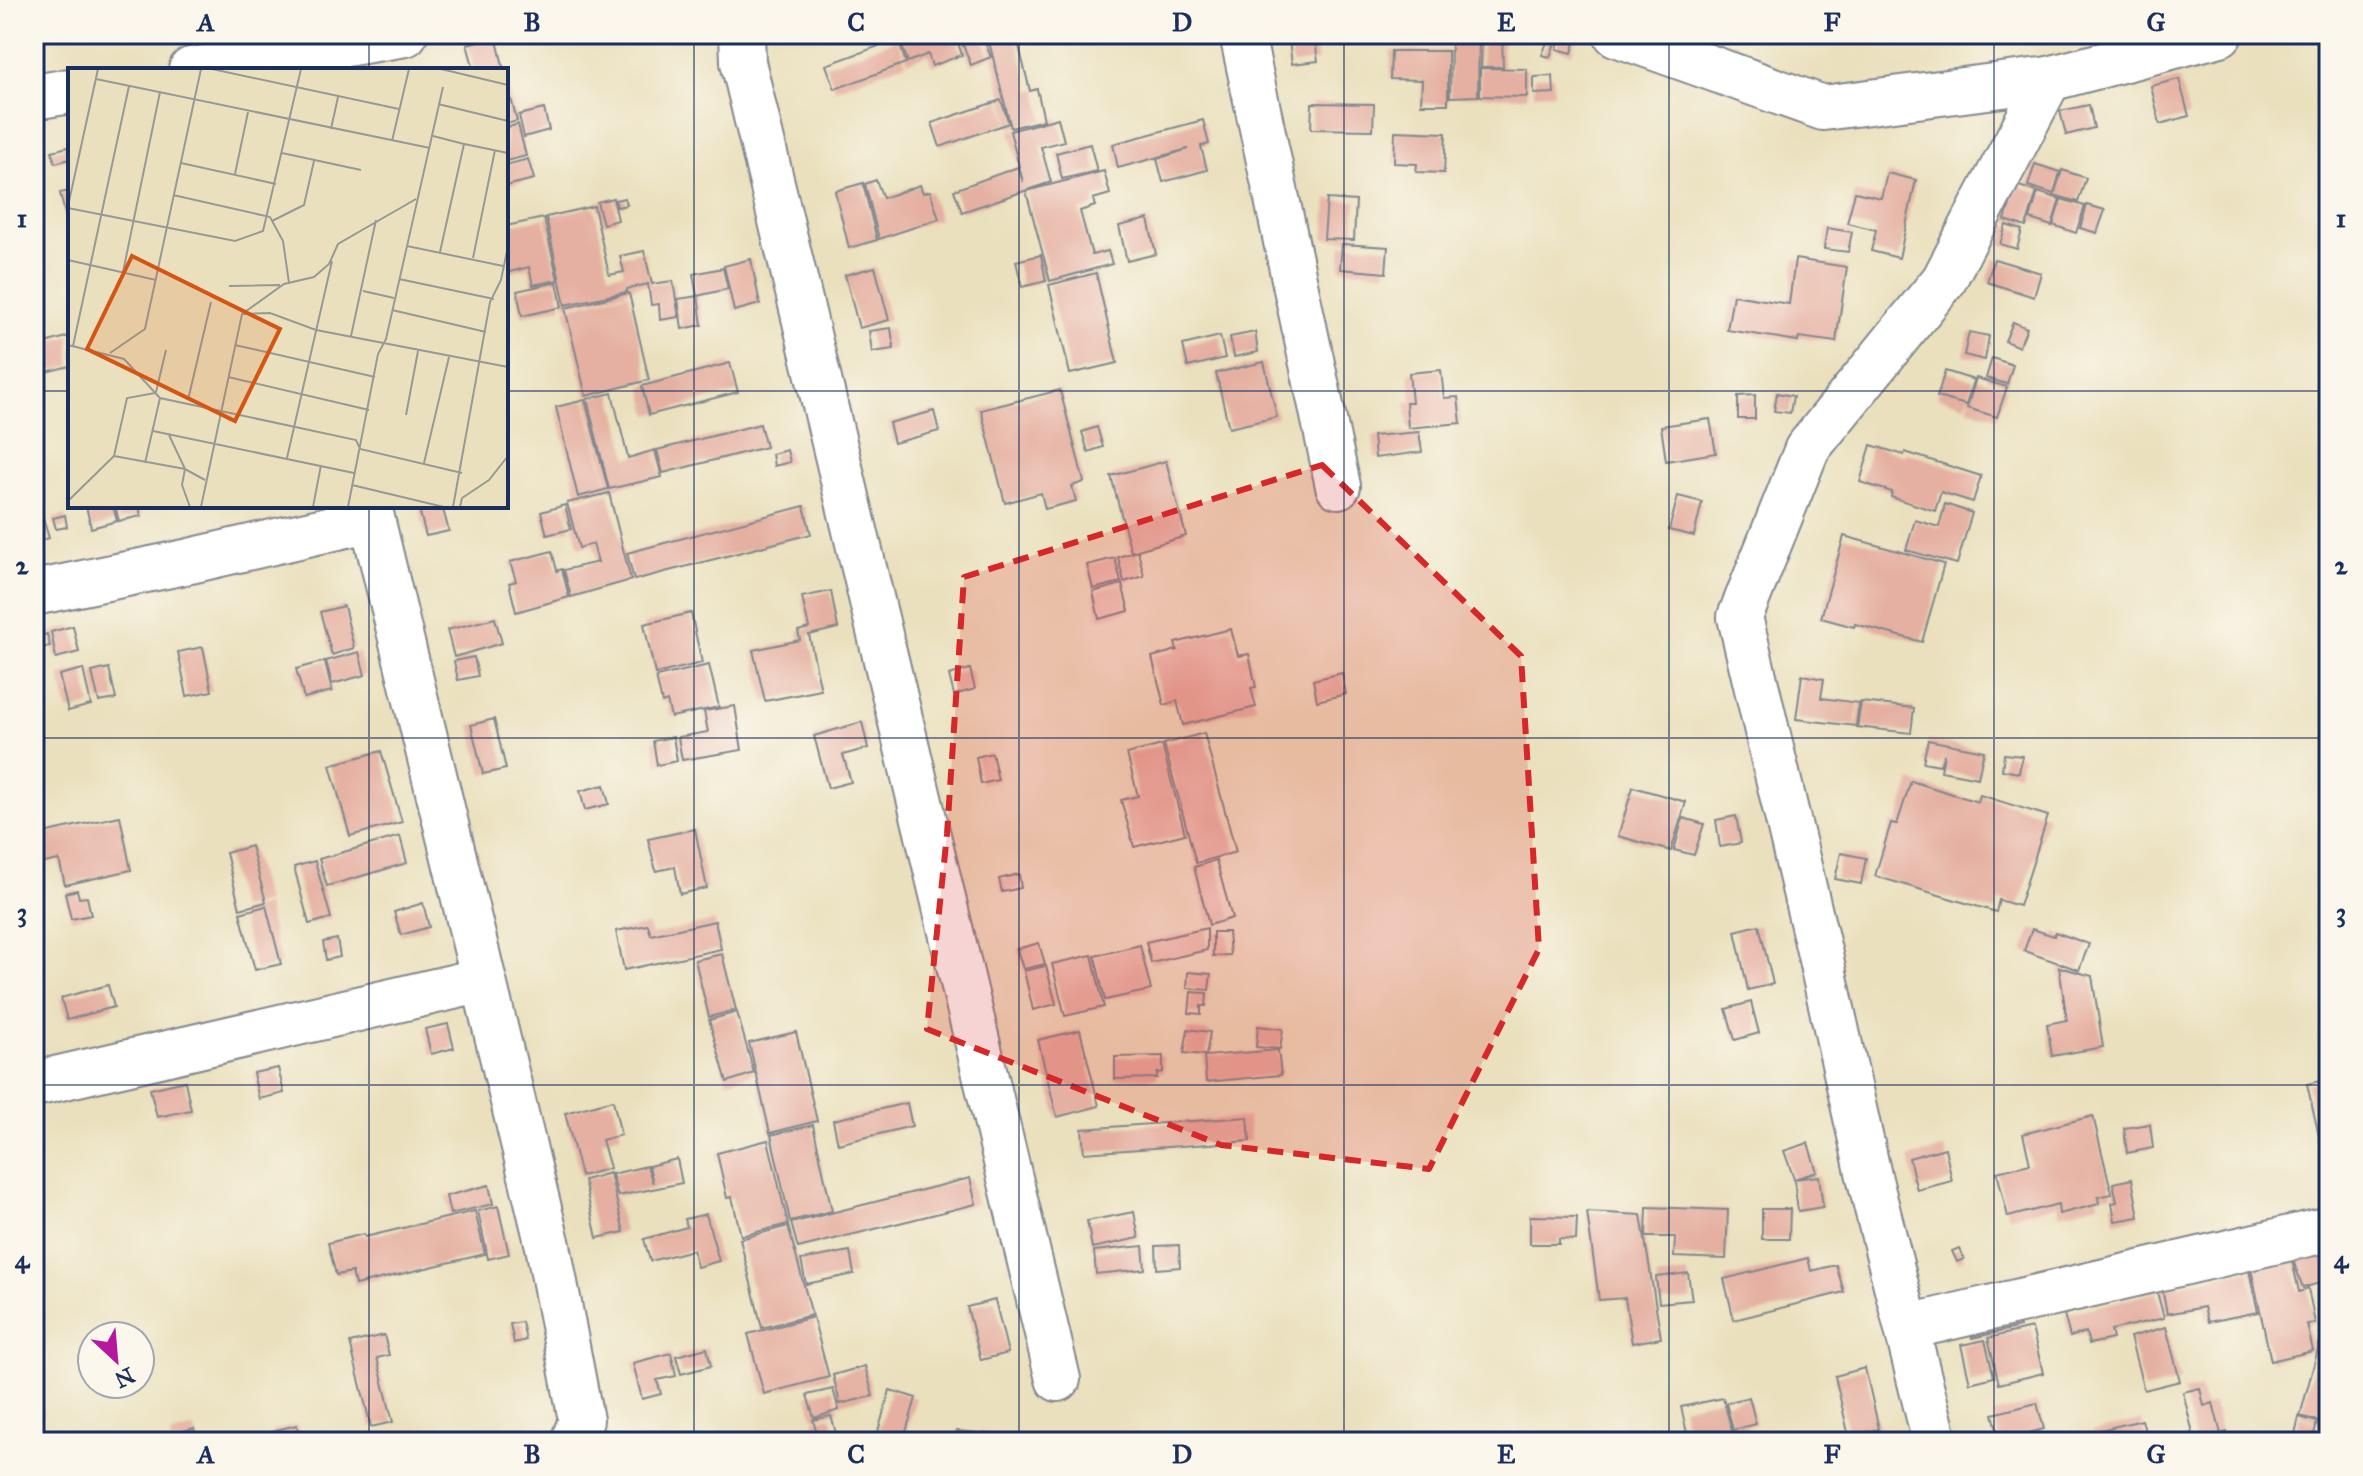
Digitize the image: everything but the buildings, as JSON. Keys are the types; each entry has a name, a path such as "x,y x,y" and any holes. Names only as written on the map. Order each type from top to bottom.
{"street":[{"path":"200,68 265,54 405,34"},
{"path":"742,34 743,62 1058,1379"},
{"path":"1242,34 1338,486"},
{"path":"1616,34 1823,108 2049,79 2220,34"},
{"path":"1935,1442 1869,1176 1740,617 1807,449 1944,280 2049,79"},
{"path":"34,97 68,91"},
{"path":"34,593 190,561 371,512 548,1246 571,1435"},
{"path":"34,1084 483,980"},
{"path":"1908,1327 2329,1229"}],"highlighted area":[{"path":"1322,465 1521,656 1539,949 1429,1169 1221,1145 927,1029 947,834 964,577"}]}
